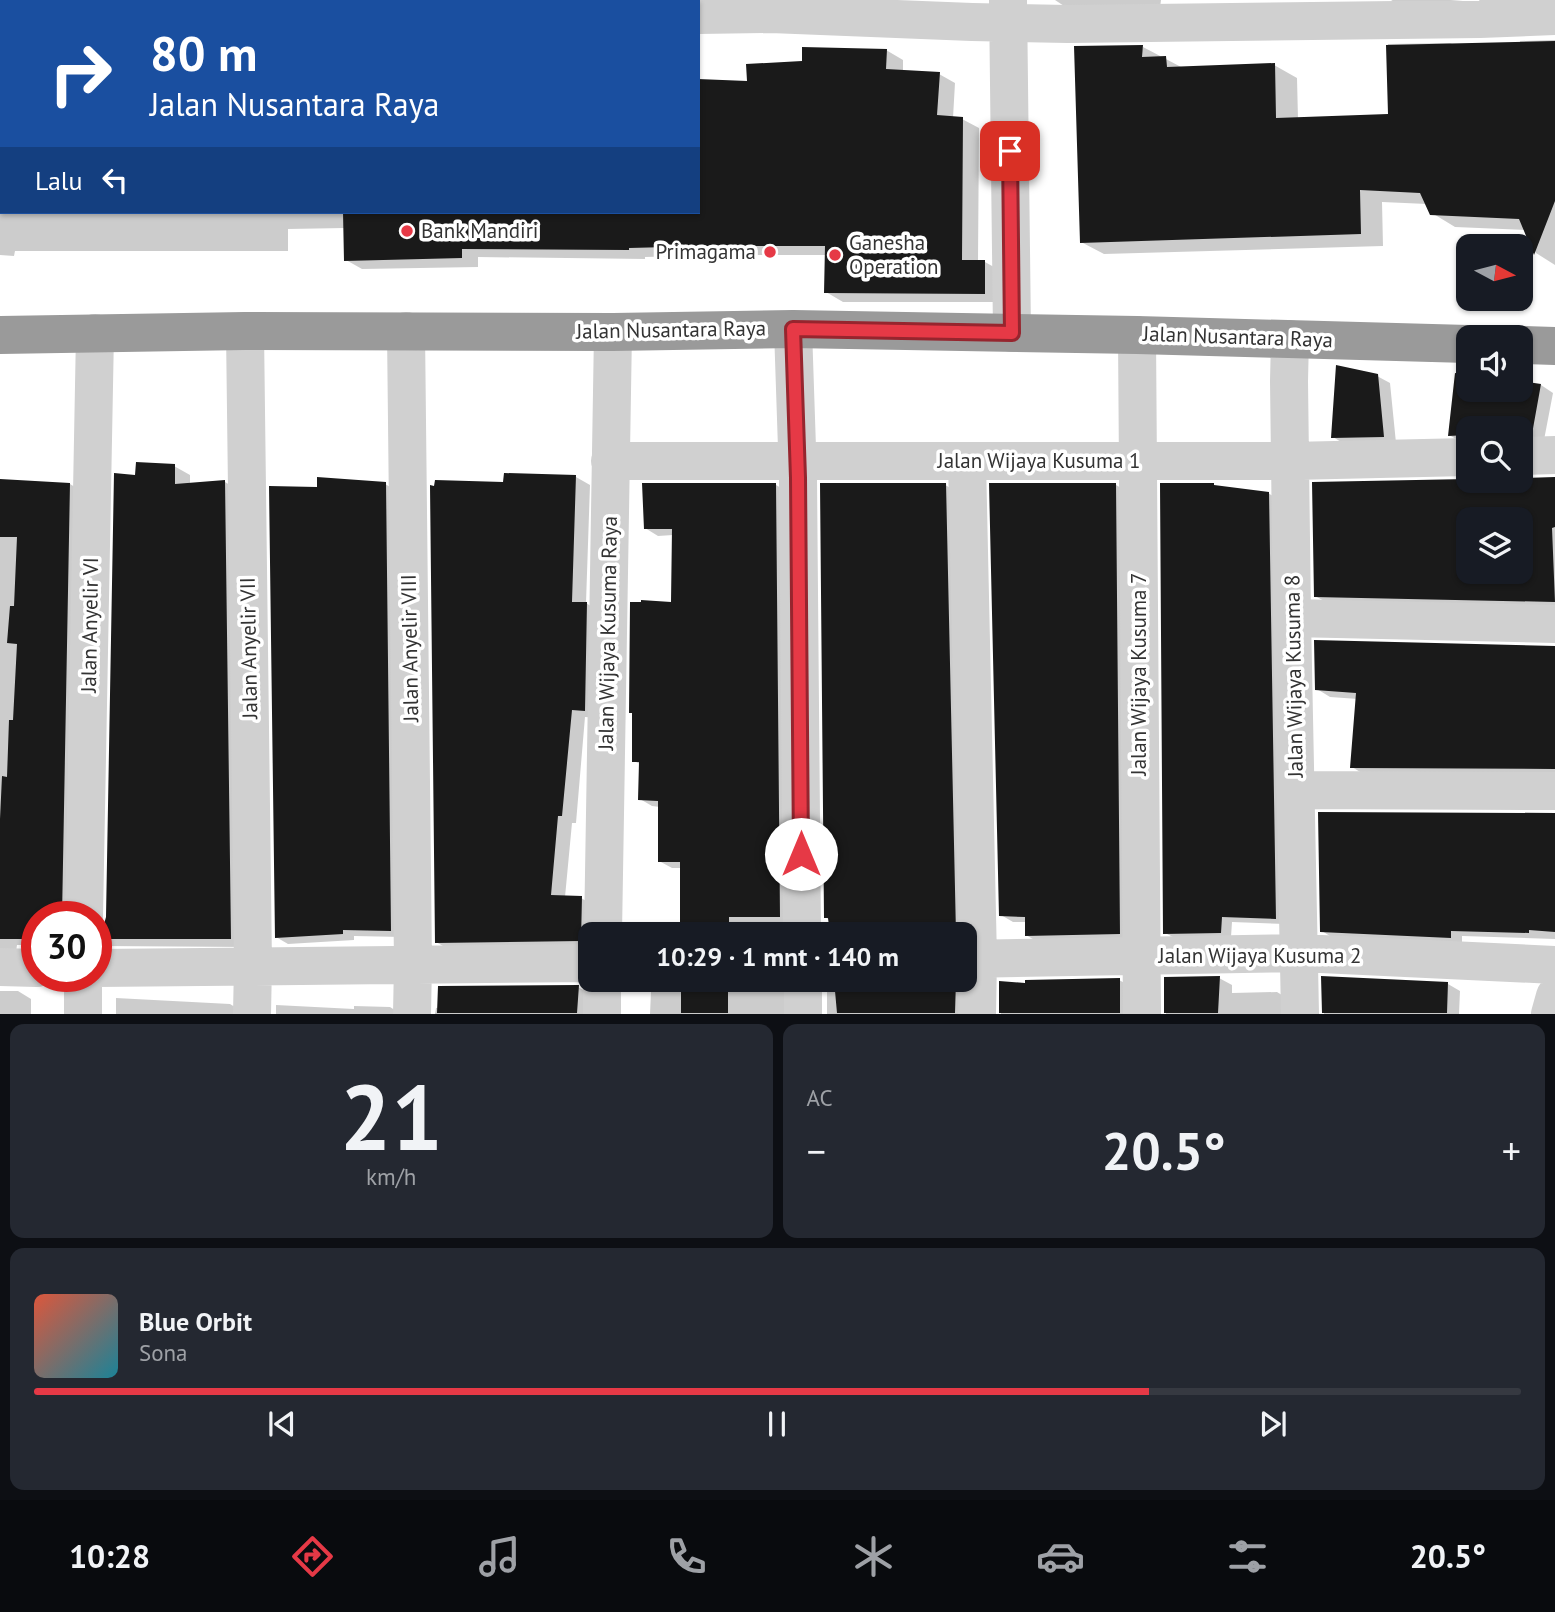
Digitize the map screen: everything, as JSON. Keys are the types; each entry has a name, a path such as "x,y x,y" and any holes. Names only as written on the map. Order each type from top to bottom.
{"highway":[{"name":"Jalan Nusantara Raya","path":"0,335 245,331 613,332 793,329 1456,344"},
{"path":"1533,345 1555,346"}],"street":[{"path":"700,15 771,7 972,22 1008,11 1082,24 1480,10 1555,16"},
{"path":"1008,11 1012,333"},
{"path":"793,329 802,922"},
{"name":"Jalan Anyelir VII","path":"245,331 252,1013"},
{"name":"Jalan Anyelir VIII","path":"406,331 412,1013"},
{"name":"Jalan Wijaya Kusuma Raya","path":"603,922 613,332"},
{"name":"Jalan Anyelir VI","path":"84,901 95,333"},
{"name":"Jalan Wijaya Kusuma 7","path":"1136,335 1142,1013"},
{"name":"Jalan Wijaya Kusuma 8","path":"1290,339 1292,618 1300,1013"},
{"path":"1533,456 1555,455"},
{"name":"Jalan Wijaya Kusuma 1","path":"610,461 1291,461 1456,457"},
{"path":"967,461 971,922"},
{"path":"1292,618 1555,624"},
{"path":"1295,790 1555,791"},
{"name":"Jalan Wijaya Kusuma 2","path":"977,959 1300,953 1555,965"},
{"path":"112,968 578,963"},
{"path":"0,967 21,968"},
{"path":"83,992 83,1013"},
{"path":"602,992 602,1013"},
{"path":"803,992 803,1013"},
{"path":"975,992 977,1013"},
{"path":"1550,1013 1555,996"}],"building":[{"path":"1555,41 1555,201 1534,255 1533,234 1525,234 1519,219 1430,215 1420,193 1360,190 1361,234 1080,243 1074,46 1143,45 1142,57 1166,56 1167,67 1275,63 1276,118 1388,114 1386,45"},
{"path":"802,47 887,49 886,69 940,72 937,115 963,117 962,260 985,260 985,294 824,293 825,246 707,246 629,250 462,249 462,258 344,261 343,214 700,214 700,79 747,81 746,64 802,61"},
{"path":"1336,365 1378,374 1384,437 1331,438"},
{"path":"1455,373 1456,402 1533,402 1533,383 1541,384 1533,428 1533,416 1456,416 1456,436 1448,436"},
{"path":"136,462 175,464 175,484 225,480 231,939 112,939 112,901 106,901 114,473 135,475"},
{"path":"504,473 576,475 572,602 587,602 585,711 572,710 551,895 582,896 581,922 578,922 578,941 435,943 430,485 434,486 435,480 503,482"},
{"path":"317,477 386,482 391,931 343,930 343,934 275,938 269,486 317,487"},
{"path":"1555,477 1555,527 1552,528 1555,602 1314,597 1312,482 1456,479 1456,493 1533,493 1533,478"},
{"path":"0,479 70,483 62,901 21,901 21,939 0,939 2,776 7,777 9,720 13,720 17,644 7,643 10,606 14,606 17,537 0,537"},
{"path":"642,483 776,483 780,917 729,917 729,922 680,922 680,862 658,862 658,801 638,800 639,762 632,762 632,713 629,713 630,602 671,602 672,529 644,529"},
{"path":"820,483 946,483 956,922 828,922 828,918 824,918"},
{"path":"989,483 1116,483 1120,934 1025,936 1025,917 999,916"},
{"path":"1160,483 1214,483 1269,492 1276,919 1222,917 1221,933 1163,934"},
{"path":"1314,640 1555,646 1555,769 1350,768 1356,693 1315,690"},
{"path":"1318,812 1555,813 1555,932 1451,931 1451,938 1320,932"},
{"path":"1220,976 1218,1013 1164,1013 1164,977"},
{"path":"1321,976 1448,982 1447,1013 1322,1013"},
{"path":"1120,978 1120,1013 999,1013 999,981 1025,983 1025,980"},
{"path":"578,985 577,1013 437,1013 438,986"},
{"path":"681,992 728,992 728,1013 681,1013"},
{"path":"835,992 956,992 955,1013 837,1013"}],"place":[{"name":"Bank Mandiri","path":"407,231"},
{"name":"Primagama","path":"770,252"},
{"name":"Ganesha Operation","path":"835,255"}],"route":[{"path":"801,854 798,478 793,329 1012,333 1010,151"}]}
